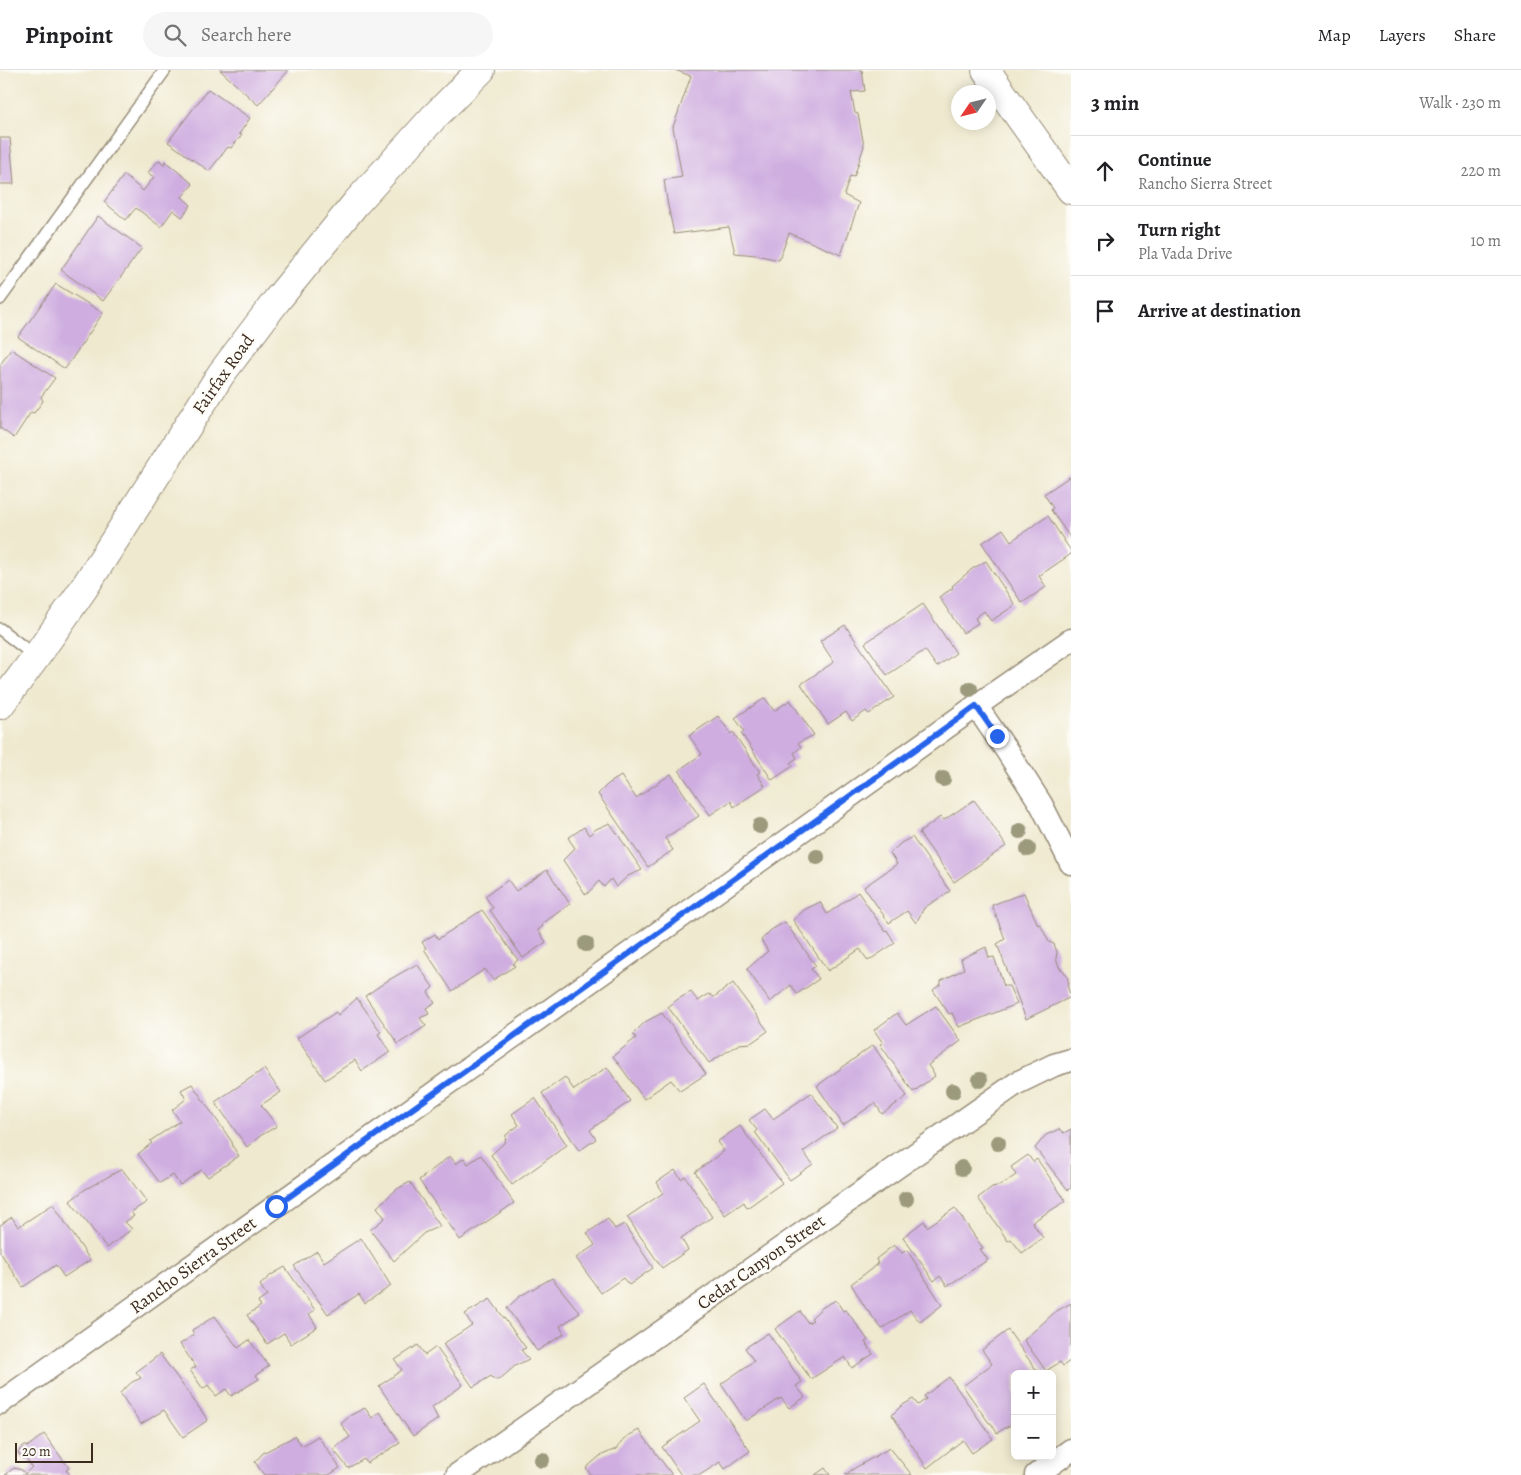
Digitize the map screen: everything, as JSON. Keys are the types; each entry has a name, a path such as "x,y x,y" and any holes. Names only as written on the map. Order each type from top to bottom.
{"main road":[{"name":"Fairfax Road","path":"0,705 84,588 221,374 276,300 356,203 433,118 481,70"},
{"path":"986,70 1071,190"}],"street":[{"name":"Rancho Sierra Street","path":"0,1403 1071,640"},
{"path":"976,706 1041,804 1071,863"},
{"name":"Cedar Canyon Street","path":"457,1475 1017,1083 1054,1065 1071,1060"},
{"path":"1036,1475 1071,1450"}],"lane":[{"path":"0,299 165,70"},
{"path":"0,629 36,657"}],"building":[{"path":"220,70 289,70 258,105"},
{"path":"675,70 862,70 865,91 851,92 855,113 858,114 864,146 854,177 850,176 844,195 859,203 841,255 789,233 779,260 735,253 729,227 674,234 664,180 682,177 673,127 691,76"},
{"path":"208,89 250,118 239,134 242,135 231,148 228,147 209,171 168,142"},
{"path":"0,138 10,138 14,184 0,184"},
{"path":"160,160 164,165 165,161 193,184 182,197 191,205 182,217 173,210 161,227 136,208 126,220 104,202 124,175 143,191 154,177 148,173"},
{"path":"98,216 142,248 103,301 61,270"},
{"path":"56,284 103,313 65,369 18,337"},
{"path":"11,349 55,378 41,397 43,401 34,413 31,412 14,438 0,428 0,365"},
{"path":"1069,477 1071,480 1071,539 1051,510 1053,508 1044,494"},
{"path":"1048,516 1071,551 1071,554 1039,576 1046,587 1022,603 982,543 1003,529 1011,541"},
{"path":"986,561 1015,605 991,621 984,611 975,618 978,623 963,633 939,597 953,588 952,586 972,569"},
{"path":"923,604 956,653 937,667 925,650 887,675 865,643"},
{"path":"845,625 894,697 869,714 866,711 852,721 846,712 828,724 801,684 834,662 820,641"},
{"path":"765,698 774,711 790,700 814,735 798,743 801,747 794,753 797,758 790,763 793,766 772,780 741,733 744,731 735,718"},
{"path":"718,716 731,734 733,732 760,772 757,774 765,786 734,807 731,801 710,815 679,770 702,754 689,736"},
{"path":"671,774 699,816 665,838 673,850 648,867 598,794 608,784 621,776 636,798"},
{"path":"974,800 1006,846 954,882 919,833 940,817 944,820"},
{"path":"610,823 642,870 628,876 616,887 611,879 604,887 599,881 586,895 563,860 575,848 568,838 584,827 589,835 596,829"},
{"path":"912,837 950,891 924,908 916,923 907,911 889,923 864,887 897,864 890,853 901,843"},
{"path":"547,870 570,904 542,924 543,926 538,930 546,942 523,958 490,910 493,908 485,896 508,880 516,891"},
{"path":"858,892 895,943 868,961 860,949 828,971 793,920 804,910 820,902 827,914"},
{"path":"1024,893 1038,925 1040,924 1049,942 1054,944 1057,952 1056,959 1060,969 1067,976 1069,984 1067,985 1071,997 1026,1019 997,944 1005,939 992,905"},
{"path":"482,910 518,960 513,964 515,966 493,980 485,969 452,991 424,949 426,948 422,942 435,934 438,939"},
{"path":"785,922 816,966 811,969 819,979 797,994 791,985 770,1002 747,969 768,951 761,940 771,930"},
{"path":"986,947 989,958 994,957 1004,986 1009,986 1017,1004 959,1027 952,1013 949,1014 933,990 941,984 941,981 964,969 961,959"},
{"path":"417,964 433,987 428,992 435,1003 426,1008 429,1014 420,1018 426,1026 398,1044 365,996"},
{"path":"733,983 768,1031 751,1043 739,1044 709,1063 668,1007 691,992 698,1001 709,994 714,997"},
{"path":"357,998 381,1032 378,1034 390,1052 362,1071 355,1060 325,1080 297,1038 336,1012 338,1015"},
{"path":"936,1006 961,1041 928,1065 935,1076 913,1092 880,1044 883,1043 874,1030 897,1013 906,1025"},
{"path":"662,1013 706,1074 680,1091 671,1080 644,1099 613,1056 636,1038 633,1034 645,1022"},
{"path":"873,1045 907,1096 882,1114 875,1103 843,1125 817,1086"},
{"path":"607,1067 630,1101 590,1130 596,1139 579,1151 542,1093 565,1077 574,1090"},
{"path":"264,1069 281,1092 261,1105 277,1126 260,1136 247,1147 215,1102"},
{"path":"192,1084 232,1142 239,1156 208,1177 201,1170 180,1185 173,1175 160,1183 138,1154 152,1143 150,1141 180,1121 172,1110 186,1099 181,1090"},
{"path":"811,1093 837,1128 803,1152 813,1164 790,1180 755,1132 757,1130 749,1120 765,1109 773,1119"},
{"path":"535,1098 567,1145 512,1185 491,1155 505,1142 506,1135 519,1125 512,1114"},
{"path":"740,1126 782,1183 747,1208 744,1202 725,1215 695,1172 724,1151 717,1142"},
{"path":"1059,1129 1064,1133 1071,1129 1071,1188 1068,1190 1035,1148 1046,1135"},
{"path":"481,1155 514,1203 460,1240 419,1180 450,1156 456,1164 464,1158 468,1164"},
{"path":"1028,1155 1033,1162 1037,1159 1066,1201 1032,1222 1043,1238 1022,1253 1011,1239 1008,1241 978,1198 992,1187 1001,1185 1016,1175 1011,1167"},
{"path":"122,1169 147,1202 131,1212 134,1216 125,1222 132,1229 107,1248 70,1201 84,1190"},
{"path":"675,1170 681,1179 685,1176 712,1217 681,1238 688,1250 662,1268 627,1217 663,1193 657,1182"},
{"path":"410,1182 440,1226 424,1233 394,1261 370,1230 385,1218 377,1207 397,1189"},
{"path":"53,1204 90,1260 64,1277 56,1265 23,1287 0,1252 0,1225 12,1217 18,1227"},
{"path":"955,1208 983,1248 980,1249 988,1260 947,1286 940,1276 934,1281 903,1237 924,1221 927,1227"},
{"path":"608,1219 615,1229 624,1224 653,1268 629,1285 623,1278 601,1293 576,1258 595,1245 587,1233"},
{"path":"361,1238 391,1286 365,1303 359,1294 328,1314 294,1266 317,1251 324,1262"},
{"path":"894,1245 902,1253 907,1250 942,1305 920,1322 910,1310 882,1329 865,1307 851,1284 878,1264 876,1259"},
{"path":"285,1267 315,1310 309,1314 317,1327 291,1344 284,1333 267,1344 247,1315 261,1306 258,1302 267,1296 260,1285 271,1275"},
{"path":"552,1278 580,1313 560,1326 564,1334 537,1351 507,1308 520,1296"},
{"path":"490,1299 526,1348 521,1350 529,1359 515,1366 500,1379 495,1380 491,1376 473,1387 443,1344 472,1325 465,1314"},
{"path":"836,1300 843,1311 846,1310 868,1340 865,1342 873,1354 852,1368 845,1357 811,1379 775,1329 800,1311 808,1323 813,1320 811,1318 823,1307"},
{"path":"1071,1303 1071,1360 1063,1366 1060,1362 1045,1370 1024,1340 1055,1312"},
{"path":"215,1316 238,1348 249,1340 269,1366 256,1375 259,1379 231,1396 226,1389 216,1396 208,1385 203,1389 190,1370 196,1367 180,1344 194,1335 192,1330"},
{"path":"1008,1330 1036,1370 1011,1370 1011,1424 997,1433 963,1386 992,1364 982,1350"},
{"path":"768,1333 802,1382 796,1386 805,1397 789,1408 781,1398 746,1421 721,1384 754,1361 745,1348"},
{"path":"418,1345 425,1355 436,1347 463,1385 432,1407 438,1419 413,1436 379,1386 402,1370 395,1360"},
{"path":"160,1354 208,1420 183,1437 164,1410 141,1424 120,1393 132,1382 141,1378 136,1372"},
{"path":"949,1377 993,1439 972,1453 963,1440 927,1468 892,1415 901,1406 913,1399 918,1405 926,1399 924,1396"},
{"path":"704,1384 750,1451 725,1469 720,1462 700,1475 681,1475 662,1447 700,1421 684,1398"},
{"path":"365,1408 372,1418 380,1412 400,1443 367,1463 364,1459 348,1468 333,1449 350,1437 341,1424 351,1415"},
{"path":"639,1430 672,1475 591,1475 586,1468 600,1456 616,1449 626,1437"},
{"path":"44,1434 69,1468 66,1470 70,1475 5,1475 14,1468 22,1470 25,1474 32,1467 18,1453 25,1445 27,1447"},
{"path":"295,1436 302,1446 318,1436 340,1468 329,1475 264,1475 255,1462 263,1453"},
{"path":"890,1448 912,1475 845,1475 853,1469"},
{"path":"825,1468 830,1475 815,1475"}],"route":[{"path":"276,1206 976,706 997,736"}]}
